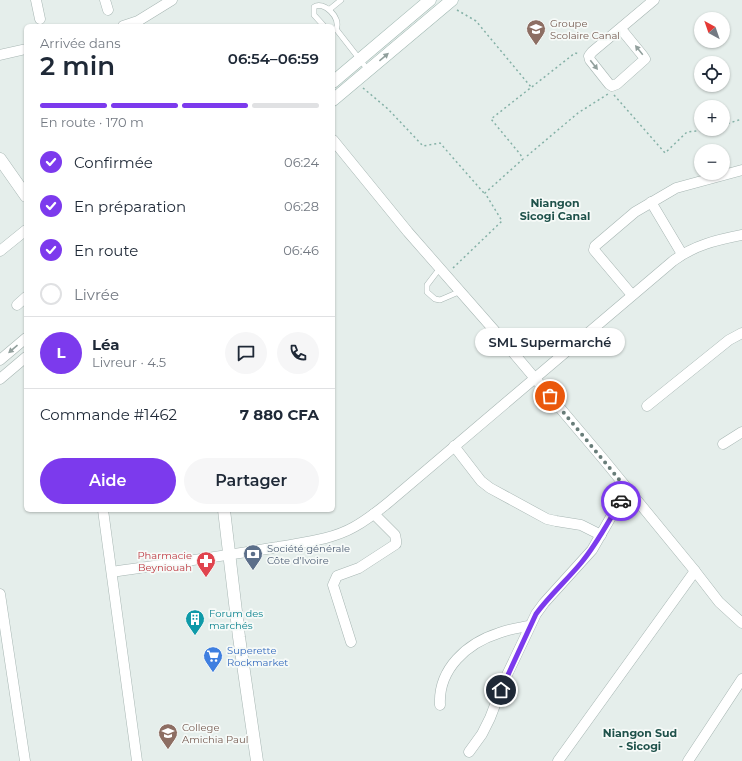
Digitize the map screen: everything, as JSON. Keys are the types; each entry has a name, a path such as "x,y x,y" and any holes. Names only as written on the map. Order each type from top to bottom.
{"street":[{"path":"36,0 40,19"},
{"path":"129,24 138,21 172,0"},
{"path":"335,80 430,0"},
{"path":"621,29 645,59 612,86 590,60 589,56 654,0"},
{"path":"335,98 446,2"},
{"path":"0,55 24,49"},
{"path":"335,142 375,192 627,489 719,602 742,623"},
{"path":"0,159 24,193"},
{"path":"632,295 594,250 595,246 635,212 676,188 742,170"},
{"path":"651,202 682,254"},
{"path":"0,251 24,232"},
{"path":"112,572 229,556 318,540 336,535 354,527 374,514 682,254 697,246 742,235"},
{"path":"17,305 24,299"},
{"path":"647,406 729,340 742,332"},
{"path":"0,360 24,340"},
{"path":"0,379 24,359"},
{"path":"724,444 742,432"},
{"path":"454,446 481,481 490,488 548,519 581,525 601,535"},
{"path":"469,752 482,734 490,718 529,626 544,603 592,550 627,489"},
{"path":"103,512 138,761"},
{"path":"224,512 239,637 257,761"},
{"path":"351,642 333,585 337,576 359,568 396,544 395,535 374,514"},
{"path":"558,761 695,571"},
{"path":"0,594 2,627 25,761"},
{"path":"440,705 440,695 445,676 460,654 483,639 500,632 529,626"},
{"path":"688,761 742,678"}],"lane":[{"path":"330,9 341,0"},
{"path":"322,24 314,15 314,7 316,4 321,3 330,9 336,17 338,22 335,27"},
{"path":"335,30 368,70"},
{"path":"443,272 427,285 428,292 435,299 440,300 460,291"}],"path":[{"path":"446,2 476,21 532,87"},
{"path":"485,193 523,159 491,119 576,53 589,56"},
{"path":"355,81 388,109 423,146 440,143 485,193 502,221 443,272"},
{"path":"527,156 578,113 612,92 665,153 688,132 694,131"},
{"path":"730,123 742,119"}],"way so far":[{"path":"550,396 627,489 621,501"}],"place":[{"name":"Groupe Scolaire Canal","path":"536,46"},
{"name":"SML Supermarché","path":"550,396"},
{"name":"Société générale Côte d’Ivoire","path":"253,571"},
{"name":"Pharmacie Beyniouah","path":"206,578"},
{"name":"Forum des marchés","path":"195,636"},
{"name":"Superette Rockmarket","path":"213,673"},
{"name":"College Amichia Paul","path":"168,750"}],"district":[{"name":"Niangon Sicogi Canal","path":"555,209"},
{"name":"Niangon Sud - Sicogi","path":"640,739"}],"route":[{"path":"501,690 529,626 536,614 564,580 592,550 621,501"}]}
